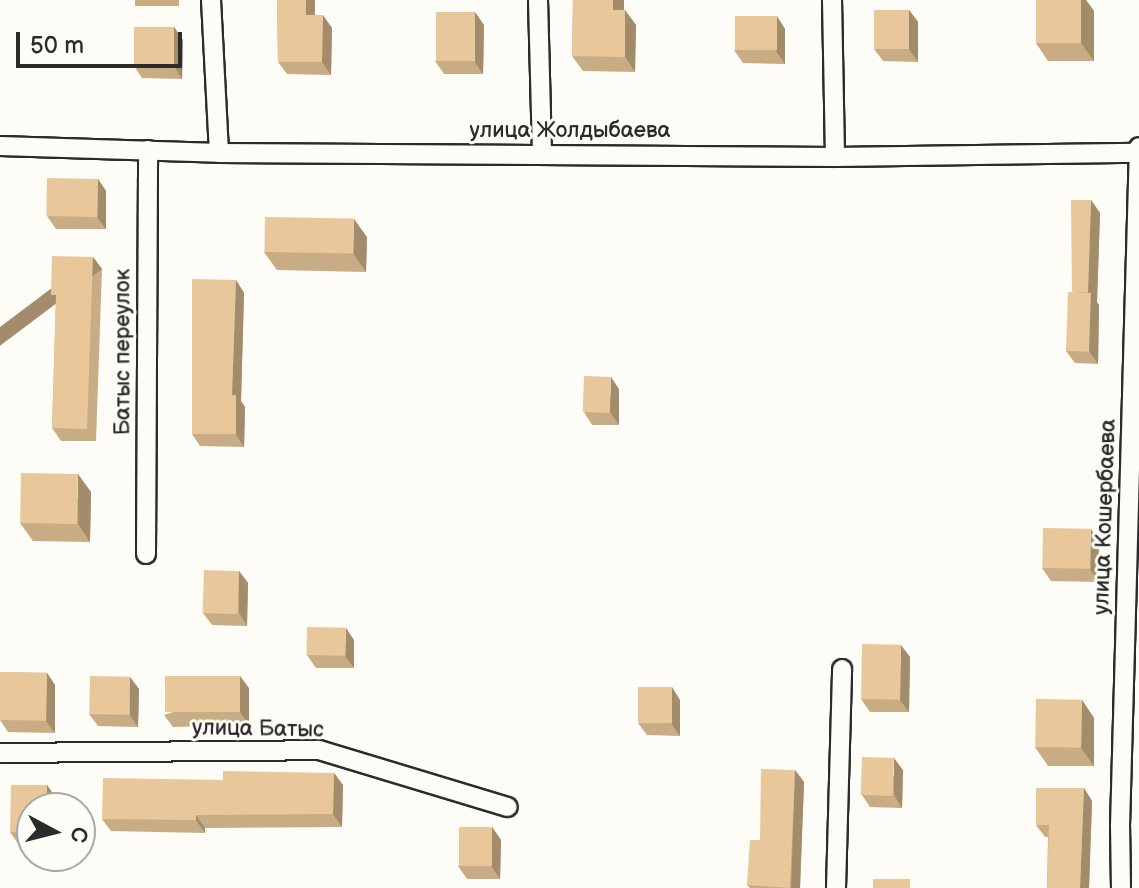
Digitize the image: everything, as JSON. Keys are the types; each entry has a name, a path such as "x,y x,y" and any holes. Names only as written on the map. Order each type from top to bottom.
{"street":[{"path":"211,0 219,153"},
{"path":"538,0 542,154"},
{"path":"832,0 835,157"},
{"name":"улица Жолдыбаева","path":"0,146 219,153 835,157 1139,153"},
{"name":"улица Кошербаева","path":"1121,888 1120,826 1139,147"},
{"name":"Батыс переулок","path":"146,554 148,150"},
{"path":"836,888 842,669"},
{"name":"улица Батыс","path":"0,753 319,750 508,807"}],"building":[{"path":"277,0 306,0 306,15 323,15 322,62 278,62"},
{"path":"573,0 613,0 613,10 625,10 625,57 572,56"},
{"path":"1036,0 1081,0 1081,43 1036,43"},
{"path":"874,10 909,10 909,49 874,49"},
{"path":"436,12 475,12 475,61 436,61"},
{"path":"735,16 777,16 777,50 735,50"},
{"path":"134,27 174,27 174,66 134,66"},
{"path":"47,178 98,179 97,217 46,216"},
{"path":"1071,200 1091,200 1088,292 1072,292"},
{"path":"265,217 354,219 353,254 264,252"},
{"path":"52,256 93,257 87,429 52,428 56,295 51,295"},
{"path":"192,279 236,280 232,395 236,395 236,434 192,434"},
{"path":"1068,292 1091,293 1089,352 1066,351"},
{"path":"584,376 611,377 610,413 583,412"},
{"path":"21,473 78,474 77,524 20,523"},
{"path":"1043,528 1091,529 1090,569 1042,568"},
{"path":"204,570 239,571 237,614 202,613"},
{"path":"307,627 346,628 346,656 307,655"},
{"path":"862,644 901,645 900,700 861,699"},
{"path":"0,672 47,673 46,721 0,720"},
{"path":"90,676 130,677 129,715 89,714"},
{"path":"165,676 240,676 240,712 165,712"},
{"path":"638,687 672,687 672,723 638,723"},
{"path":"1036,699 1082,700 1081,748 1035,747"},
{"path":"862,757 894,758 893,796 861,795"},
{"path":"761,769 795,770 790,888 747,885 750,840 760,840"},
{"path":"223,771 334,773 333,814 196,815 196,820 102,819 103,778 223,780"},
{"path":"11,785 47,785 47,792 16,792 16,832 10,832"},
{"path":"1036,788 1084,788 1080,888 1047,888 1049,825 1036,825"},
{"path":"459,827 492,827 492,866 459,866"},
{"path":"873,879 910,879 910,888 873,888"}]}
